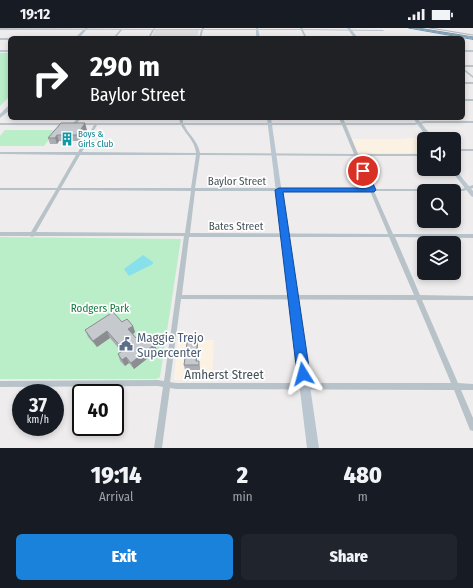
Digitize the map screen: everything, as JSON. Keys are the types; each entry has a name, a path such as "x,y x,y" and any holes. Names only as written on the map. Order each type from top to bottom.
{"highway":[{"path":"411,28 473,37"}],"street":[{"path":"0,29 383,30"},
{"path":"116,36 121,30"},
{"path":"465,71 473,77"},
{"path":"0,117 8,109"},
{"path":"75,124 78,120"},
{"path":"341,120 473,427"},
{"path":"417,120 426,132"},
{"path":"0,124 96,124 181,121 269,121 343,124 473,122"},
{"path":"158,448 198,154 195,141 181,121"},
{"path":"269,121 313,448"},
{"path":"32,235 96,124"},
{"path":"461,150 473,150"},
{"path":"0,153 417,155"},
{"path":"460,176 470,187 473,195"},
{"name":"Baylor Street","path":"0,189 463,190 470,187"},
{"name":"Bates Street","path":"0,234 473,236"},
{"path":"179,297 473,298"},
{"name":"Amherst Street","path":"0,384 158,383 176,386 473,387"}],"shaded area":[{"path":"155,30 199,30 198,36 152,36"},
{"path":"406,138 417,138 417,153 358,153 351,139 407,139"},
{"path":"178,340 214,340 212,381 174,380"}],"green space":[{"path":"0,53 8,53 8,98 0,106"},
{"path":"5,130 56,130 44,146 0,146 0,136"},
{"name":"Rodgers Park","path":"0,237 181,239 160,377 156,379 0,379"}],"water":[{"path":"143,255 153,262 153,264 129,276 124,269"}],"building":[{"path":"61,123 85,123 77,135 57,135 55,138 48,138"},
{"name":"Maggie Trejo Supercenter","path":"113,312 122,322 127,319 133,326 128,329 136,338 145,333 155,344 131,363 126,357 122,360 118,354 122,351 120,350 122,348 107,331 93,341 85,330"},
{"path":"188,336 198,336 196,361 199,361 199,365 184,365"}],"railway":[{"path":"430,28 473,35"}],"place":[{"name":"Boys & Girls Club","path":"67,139"},
{"name":"Maggie Trejo Supercenter","path":"126,344"}],"route":[{"path":"303,374 279,190 372,190 363,171"}]}
